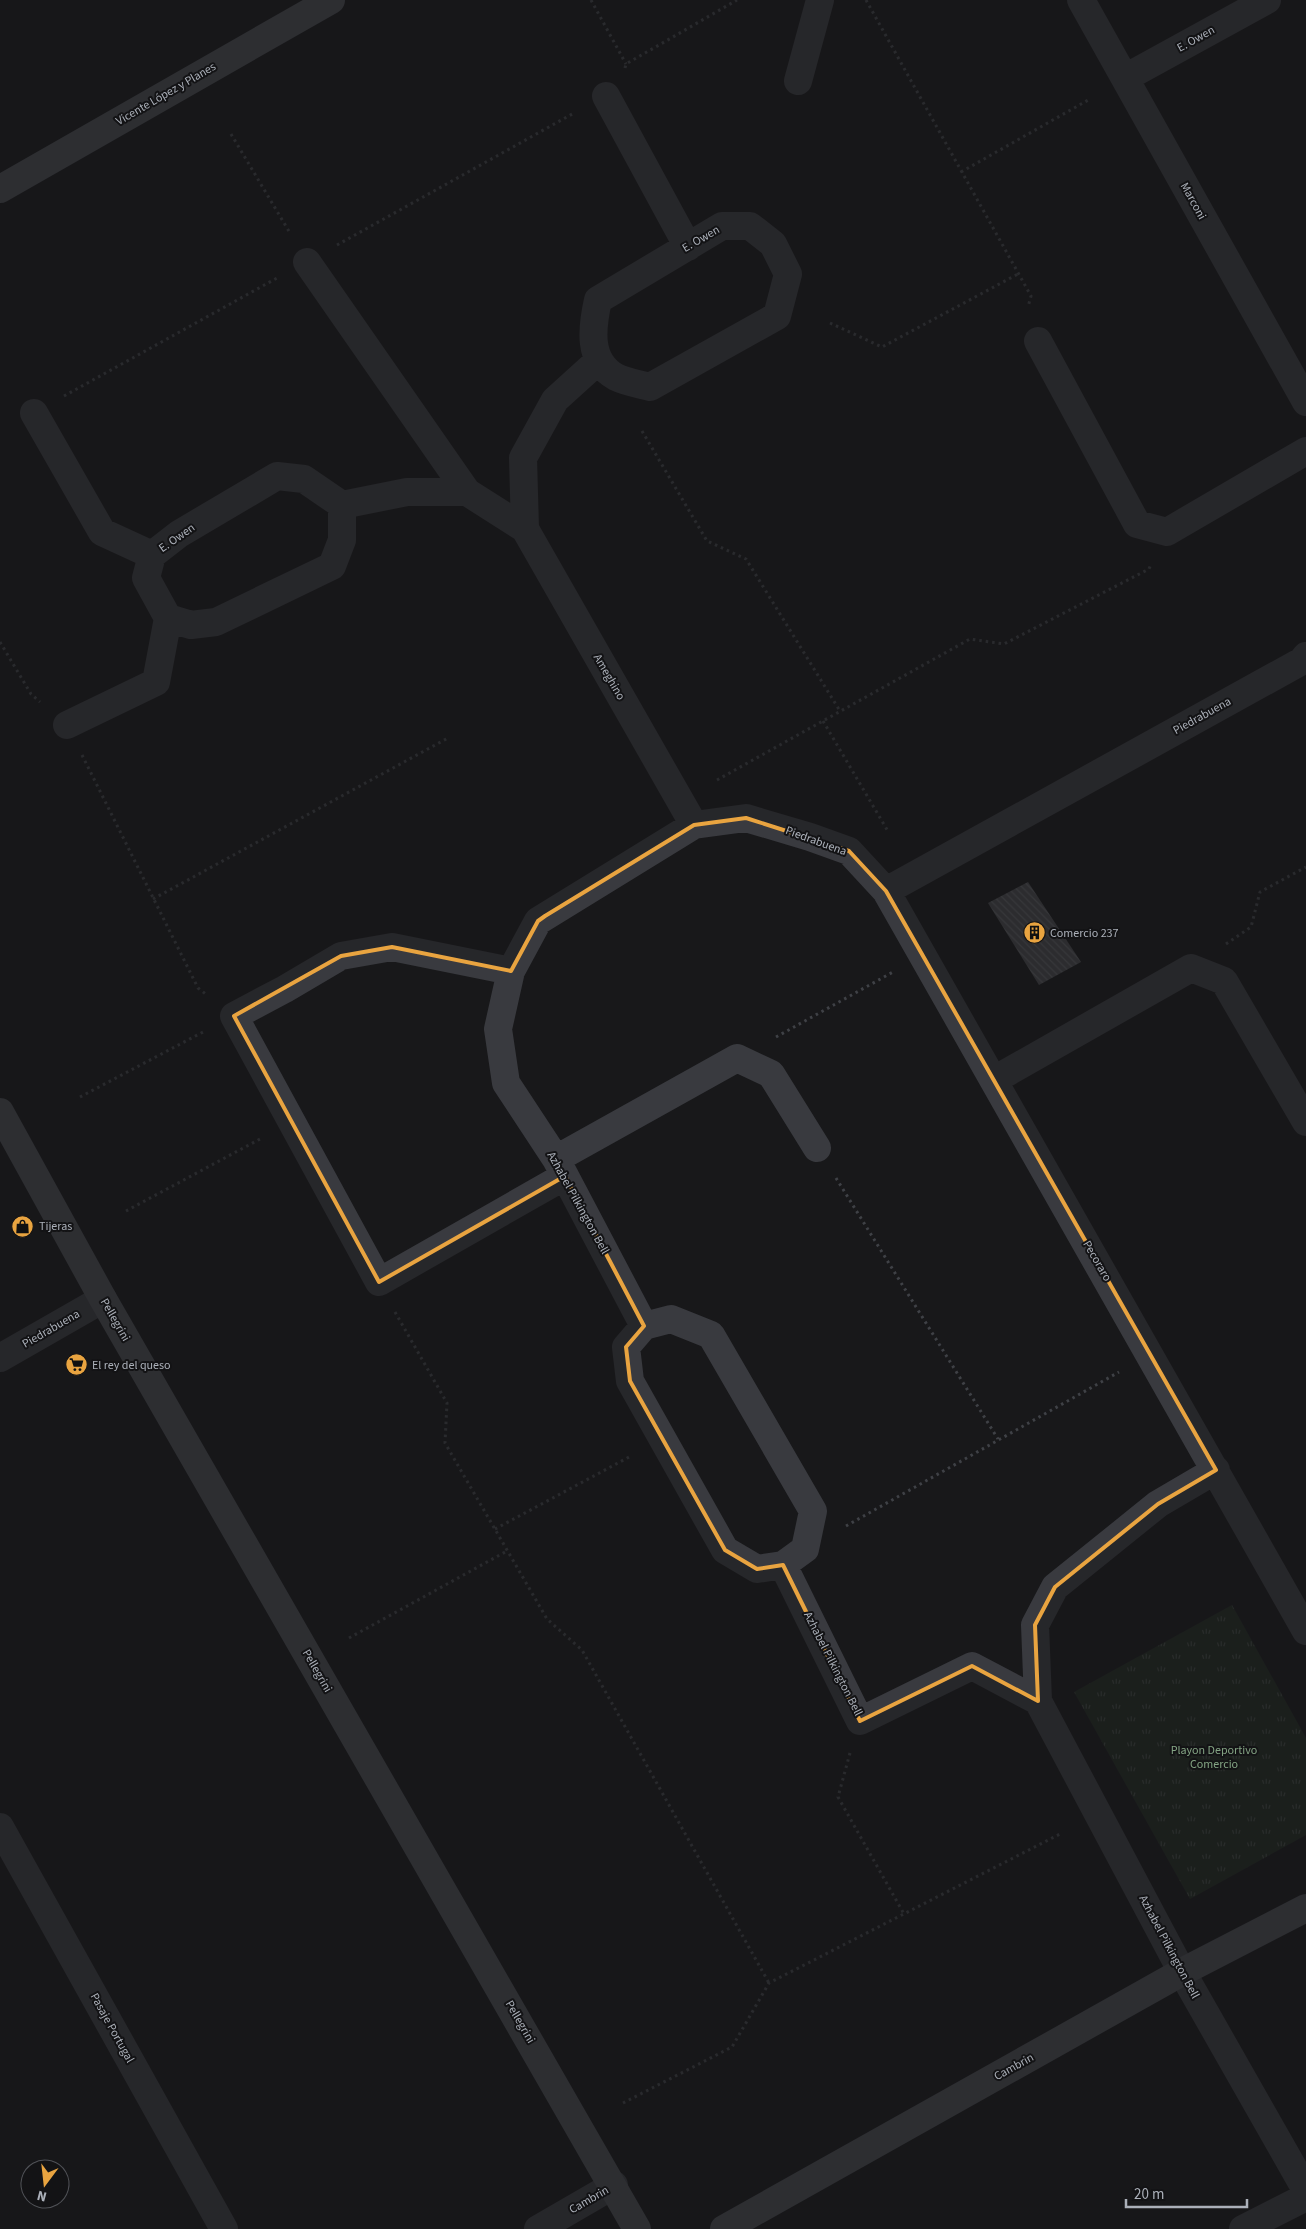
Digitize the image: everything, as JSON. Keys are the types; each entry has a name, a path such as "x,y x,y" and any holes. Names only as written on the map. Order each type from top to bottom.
{"street":[{"name":"Vicente López y Planes","path":"0,188 331,0"},
{"path":"798,81 820,0"},
{"name":"Marconi","path":"1080,0 1306,402"},
{"name":"E. Owen","path":"1125,78 1267,0"},
{"path":"606,96 688,246"},
{"name":"E. Owen","path":"722,226 750,226 773,244 788,274 777,316 650,387 616,376 598,361 592,329 598,300 722,226"},
{"path":"307,262 467,492 525,528"},
{"path":"1038,341 1137,524 1167,532 1306,452"},
{"path":"525,528 523,458 555,400 598,361"},
{"path":"34,413 102,532 152,556"},
{"name":"E. Owen","path":"168,618 146,578 152,556 179,534 277,476 304,478 342,505"},
{"path":"66,724 156,682 168,618 192,626 216,622 332,566 342,540 342,505 407,492 467,492"},
{"name":"Ameghino","path":"525,528 694,825"},
{"name":"Piedrabuena","path":"506,1083 498,1029 511,971 538,921 694,825 746,818 810,837 849,851 886,891 1305,662"},
{"name":"Pecoraro","path":"886,891 1306,1631"},
{"path":"511,971 392,947 341,956 234,1016 378,1282 737,1058 770,1074 818,1148"},
{"path":"994,1080 1190,968 1224,981 1306,1122"},
{"name":"Azhabel Pilkington Bell","path":"506,1083 560,1168 644,1326"},
{"name":"Pellegrini","path":"0,1112 103,1299 614,2185 637,2229"},
{"name":"Piedrabuena","path":"0,1358 103,1299"},
{"path":"671,1319 711,1334 812,1511 806,1549 783,1565 757,1569 725,1550 630,1381 626,1347 644,1326 671,1319"},
{"name":"Azhabel Pilkington Bell","path":"1216,1470 1158,1504 1055,1586 1035,1625 1038,1701 1182,1972 1306,2190"},
{"name":"Azhabel Pilkington Bell","path":"783,1565 860,1721 972,1666 1038,1701"},
{"name":"Pasaje Portugal","path":"0,1827 224,2229"},
{"name":"Cambrin","path":"724,2229 1182,1972 1306,1908"},
{"name":"Cambrin","path":"538,2229 614,2185"},
{"path":"1243,2229 1306,2197"}],"path":[{"path":"591,0 626,64"},
{"path":"34,413 615,91 626,64 737,0"},
{"path":"866,0 1031,296 1022,330 1038,341"},
{"path":"961,172 1090,99"},
{"path":"231,134 307,262"},
{"path":"830,323 882,347 1018,274"},
{"path":"642,432 707,541 746,559 840,711"},
{"path":"717,780 970,639 1004,644 1149,569 1167,532"},
{"path":"0,642 31,694 66,724 198,988 234,1016 80,1097"},
{"path":"823,721 889,833"},
{"path":"153,899 448,738"},
{"path":"1190,968 1251,928 1260,892 1306,867"},
{"path":"737,1058 924,955"},
{"path":"126,1211 292,1122"},
{"path":"818,1148 998,1439"},
{"path":"378,1282 447,1402 445,1443 547,1618 582,1650 769,1983"},
{"path":"806,1549 1150,1355"},
{"path":"495,1529 663,1440"},
{"path":"349,1638 507,1551"},
{"path":"860,1721 838,1797 904,1914"},
{"path":"623,2103 732,2047 769,1983 1060,1834"}],"highlighted area":[{"path":"746,818 849,851 886,891 1216,1470 1158,1504 1055,1587 1035,1625 1038,1701 972,1666 860,1721 783,1565 757,1569 725,1550 630,1381 626,1347 644,1326 565,1176 379,1282 234,1016 341,956 392,947 511,971 538,921 545,916 694,825"}],"green space":[{"name":"Playon Deportivo Comercio","path":"1232,1605 1306,1738 1306,1835 1190,1899 1074,1692"}],"building":[{"name":"Comercio 237","path":"1028,882 1081,962 1039,985 988,903"}],"place":[{"name":"Comercio 237","path":"1034,933"},
{"name":"Tijeras","path":"23,1226"},
{"name":"El rey del queso","path":"76,1365"}]}
